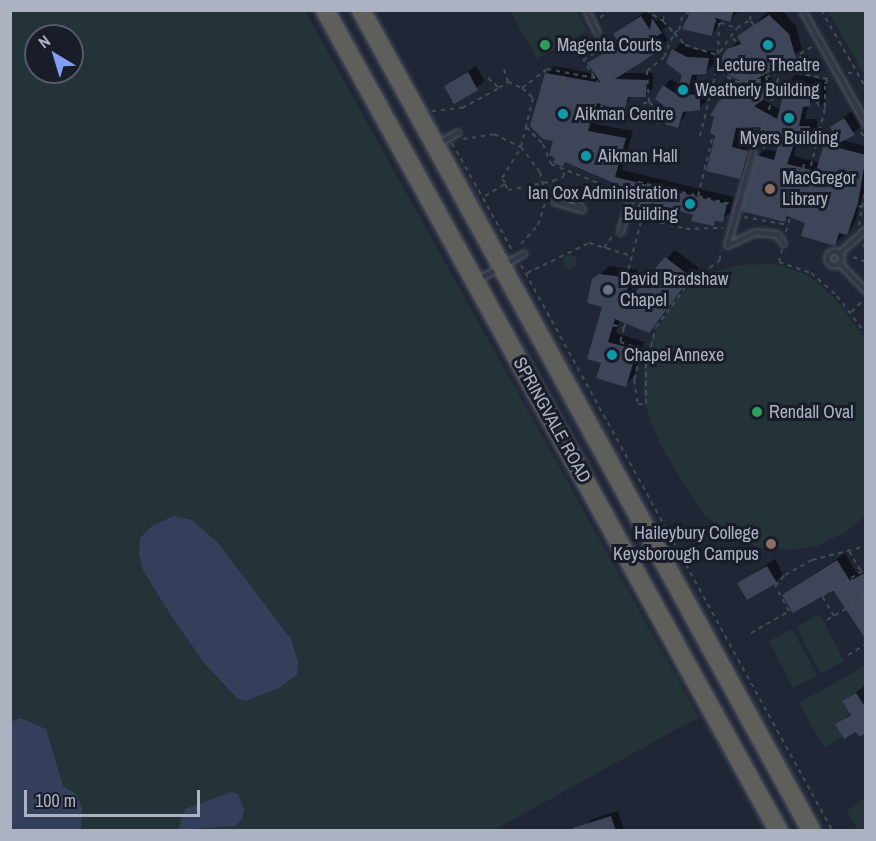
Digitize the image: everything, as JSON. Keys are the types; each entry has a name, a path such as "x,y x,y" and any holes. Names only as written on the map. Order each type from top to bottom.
{"highway":[{"name":"SPRINGVALE ROAD","path":"325,10 778,831"},
{"name":"SPRINGVALE ROAD","path":"365,13 443,146 509,284 811,831"}],"lane":[{"path":"586,10 597,33"},
{"path":"802,10 866,124"},
{"path":"443,146 458,132"},
{"path":"753,150 727,244 754,232 777,234 783,243"},
{"path":"620,232 633,189"},
{"path":"554,190 573,198 582,209 554,201"},
{"path":"866,229 840,253 839,263 866,291"},
{"path":"839,263 834,265 826,259 830,252 840,253"},
{"path":"475,281 524,253"}],"path":[{"path":"593,23 609,10"},
{"path":"645,10 663,21 685,45 718,55"},
{"path":"663,21 666,10"},
{"path":"676,10 737,28"},
{"path":"752,10 750,20 762,38"},
{"path":"826,10 821,12 866,88"},
{"path":"658,124 658,111 649,102 648,71 664,57 674,33 679,30 684,13"},
{"path":"718,55 733,38 737,28 750,20"},
{"path":"700,136 718,63 719,23"},
{"path":"733,38 744,51"},
{"path":"601,109 604,92 583,60 616,41"},
{"path":"788,71 801,60 800,54 813,46"},
{"path":"745,148 770,115 774,91 781,71 770,52"},
{"path":"718,63 727,77 757,81 781,71 828,79 856,72"},
{"path":"749,64 757,81"},
{"path":"504,69 508,82 522,88 533,98 521,147 502,178 508,190 563,177 565,171"},
{"path":"522,88 547,69 595,78"},
{"path":"558,98 565,71"},
{"path":"488,78 499,88"},
{"path":"766,78 774,91"},
{"path":"811,166 828,79"},
{"path":"425,114 462,108 508,82"},
{"path":"428,100 425,114 443,146 484,197 832,831"},
{"path":"626,115 634,106 649,102"},
{"path":"526,127 543,144 554,167 601,184 598,193 630,203"},
{"path":"443,146 464,138 494,134 521,147 544,182 546,199 538,225 513,251"},
{"path":"754,135 764,145 765,153"},
{"path":"698,196 712,139"},
{"path":"804,164 779,262 811,273 851,312 866,334"},
{"path":"636,181 731,204 729,212"},
{"path":"484,197 505,184"},
{"path":"866,186 858,228 866,220"},
{"path":"797,192 862,207"},
{"path":"626,278 644,211"},
{"path":"626,212 686,229 732,227"},
{"path":"735,215 788,225"},
{"path":"723,234 727,220"},
{"path":"861,238 866,251"},
{"path":"509,284 589,243 632,256"},
{"path":"627,274 636,278 620,342 642,350 634,380 638,404 646,404 646,364 656,327 688,284 720,260 720,243"},
{"path":"853,257 866,262"},
{"path":"851,312 864,300"},
{"path":"613,325 624,328"},
{"path":"751,633 790,611 775,586 785,575 812,560 866,546"},
{"path":"849,551 861,571"},
{"path":"834,616 822,596 866,569"},
{"path":"827,620 864,598 851,579"},
{"path":"850,606 866,633"},
{"path":"848,655 866,644"}],"shaded area":[{"path":"10,11 305,11 699,717 494,830 11,830"},
{"name":"Magenta Courts","path":"510,11 576,11 588,31 537,59"},
{"path":"866,11 866,76 865,76 829,12"},
{"path":"567,255 573,255 577,262 573,269 567,269 563,265 563,259"},
{"name":"Rendall Oval","path":"775,264 808,275 835,298 865,339 865,516 845,533 817,546 789,550 760,548 731,535 704,515 664,452 650,421 643,393 644,365 651,341 672,302 702,276 739,265"},
{"path":"820,614 844,661 821,674 796,627"},
{"path":"792,629 817,676 793,688 769,641"},
{"path":"865,666 865,702 863,704 856,693 842,701 851,715 835,724 843,737 824,748 799,703"},
{"path":"865,799 865,830 858,830 846,811"}],"water":[{"path":"173,516 192,520 218,543 291,639 298,662 297,675 279,688 246,701 238,699 205,664 170,614 143,570 139,554 140,538 152,526"},
{"path":"20,718 46,729 63,786 76,794 82,808 81,830 11,829 11,722"},
{"path":"232,792 238,794 244,809 242,819 235,826 178,830 185,809"}],"building":[{"path":"691,10 734,10 730,22 716,18 712,36 682,29"},
{"path":"769,15 789,34 796,58 758,78 770,95 754,106 777,119 787,81 820,88 819,108 810,92 810,106 803,107 799,126 810,126 810,143 794,144 787,164 816,171 824,144 866,155 858,203 847,235 839,233 835,246 801,236 805,223 787,216 785,222 741,211 757,155 774,160 779,141 759,127 736,128 732,147 748,151 740,179 706,171 715,136 710,133 714,117 710,115 719,101 746,83 729,76 718,63 727,49 741,44 737,36"},
{"path":"641,16 650,30 652,18 662,33 654,38 662,49 615,79 647,80 646,97 628,97 624,111 597,103 588,131 626,138 615,177 727,204 723,222 715,221 714,226 691,221 693,215 652,203 650,212 637,209 640,200 635,198 635,185 628,189 565,162 563,167 553,163 555,158 549,155 553,141 543,139 530,126 545,73 601,83 587,63 620,44 613,34"},
{"name":"Weatherly Building","path":"672,49 687,57 709,58 706,74 692,75 687,95 700,94 700,110 683,112 678,128 665,124 669,110 655,99 663,85 676,94 682,75 666,63"},
{"path":"468,72 478,90 454,104 444,86"},
{"path":"844,118 855,135 839,143 830,127"},
{"path":"665,257 691,277 649,333 615,319 608,342 637,350 626,387 596,378 601,363 587,359 602,307 587,303 592,279 599,274 631,278 621,309"},
{"path":"837,560 850,581 866,572 866,640 833,590 793,613 782,595"},
{"path":"767,566 777,583 747,600 737,583"},
{"path":"856,693 866,708 866,733 859,737 856,732 844,739 835,724 851,715 842,701"},
{"path":"611,816 616,831 574,831 573,828"}],"place":[{"name":"Magenta Courts","path":"545,45"},
{"name":"Lecture Theatre","path":"768,45"},
{"name":"Weatherly Building","path":"683,90"},
{"name":"Aikman Centre","path":"563,114"},
{"name":"Myers Building","path":"789,118"},
{"name":"Aikman Hall","path":"586,156"},
{"name":"MacGregor Library","path":"770,189"},
{"name":"Ian Cox Administration Building","path":"690,204"},
{"name":"David Bradshaw Chapel","path":"608,290"},
{"name":"Chapel Annexe","path":"612,355"},
{"name":"Rendall Oval","path":"757,412"},
{"name":"Haileybury College Keysborough Campus","path":"771,544"}]}
